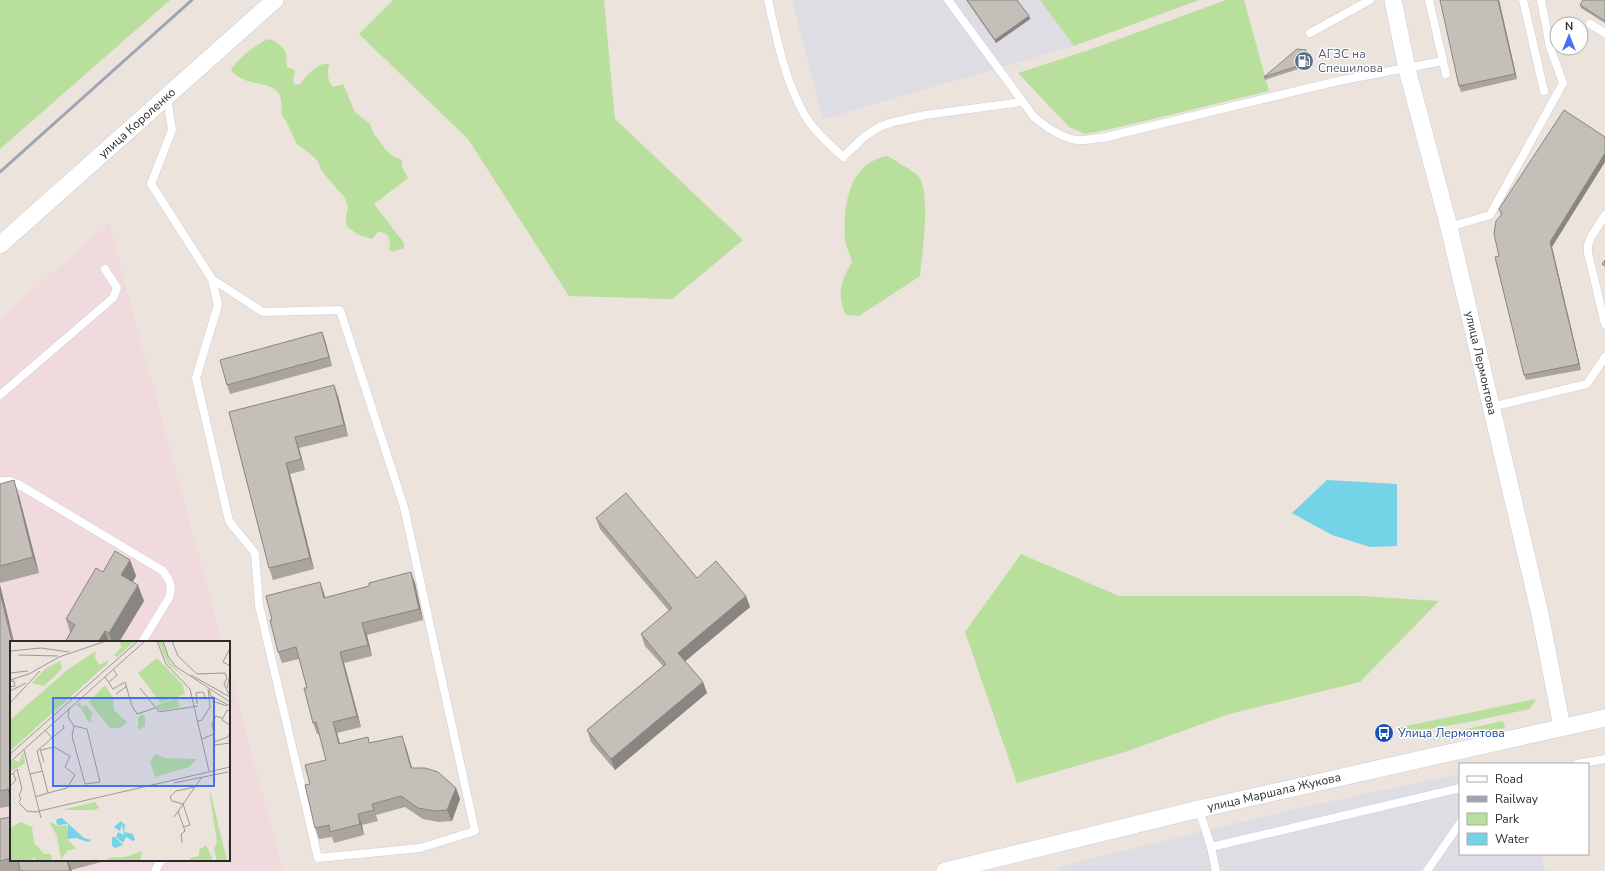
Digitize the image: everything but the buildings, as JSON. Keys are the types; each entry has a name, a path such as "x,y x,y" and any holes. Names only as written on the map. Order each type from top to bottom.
{"street":[{"name":"улица Короленко","path":"0,245 275,0"},
{"name":"улица Лермонтова","path":"1393,0 1407,69 1449,227 1540,614 1562,727"},
{"name":"улица Маршала Жукова","path":"945,871 1200,809 1605,718"}],"lane":[{"path":"768,0 781,58 799,103 805,114 823,138 843,157 864,137 879,127 893,122 925,115 1022,102"},
{"path":"948,0 1034,117 1046,127 1060,135 1078,140 1102,138 1338,81 1443,61"},
{"path":"1310,33 1370,0"},
{"path":"1429,0 1446,74"},
{"path":"1524,0 1544,91"},
{"path":"1449,227 1490,215 1563,84 1550,47 1541,0"},
{"path":"1590,24 1605,33"},
{"path":"167,96 172,130 151,184 212,279 218,305 196,378 229,521 255,553 259,605 318,858 420,848 475,831 404,507 340,310 263,312 212,279"},
{"path":"1605,214 1588,245 1588,254 1605,324"},
{"path":"0,395 113,298 117,288 106,269"},
{"path":"1491,407 1587,384 1605,357"},
{"path":"0,482 10,481 18,484 163,571 170,583 172,591 143,641"},
{"path":"1583,763 1605,759"},
{"path":"1211,847 1459,788"},
{"path":"1200,809 1216,871"},
{"path":"1427,871 1459,824"},
{"path":"155,871 160,861"}],"shaded area":[{"path":"792,0 1040,0 1074,46 823,119"},
{"path":"109,223 222,641 10,641 10,861 230,861 230,672 283,871 0,871 0,319"},
{"path":"1459,774 1459,855 1541,855 1545,871 1059,871 1058,867 1299,808"}],"green space":[{"path":"0,0 170,0 0,149"},
{"path":"393,0 604,0 615,119 743,240 672,299 569,296 468,139 359,34"},
{"path":"1040,0 1199,0 1074,46"},
{"path":"1226,0 1244,0 1269,91 1085,134 1069,127 1018,73 1089,50"},
{"path":"269,39 279,44 284,49 287,67 295,70 293,82 296,85 300,84 316,67 329,64 328,76 333,87 343,84 355,112 370,124 374,134 386,150 393,156 402,160 402,167 408,178 374,204 404,243 404,248 392,252 389,250 389,237 385,233 378,232 372,239 359,235 347,227 346,217 348,207 345,198 321,170 319,163 314,157 297,144 281,114 281,101 278,93 272,88 238,77 231,70 234,65 248,52"},
{"path":"888,156 917,175 923,186 925,225 920,276 859,316 846,315 841,300 841,287 852,262 845,238 845,212 847,199 857,176 865,167 875,160"},
{"path":"1021,554 1119,596 1361,596 1439,601 1360,682 1229,714 1125,752 1017,783 965,632"},
{"path":"1536,699 1530,709 1469,722 1400,734 1397,728"},
{"path":"1503,721 1505,728 1464,736 1425,738"}],"water":[{"path":"1327,480 1397,484 1397,546 1370,547 1332,535 1292,513"}],"railway":[{"path":"0,172 192,0"}],"place":[{"name":"АГЗС на Спешилова","path":"1304,61"},
{"name":"Улица Лермонтова","path":"1384,733"}]}
